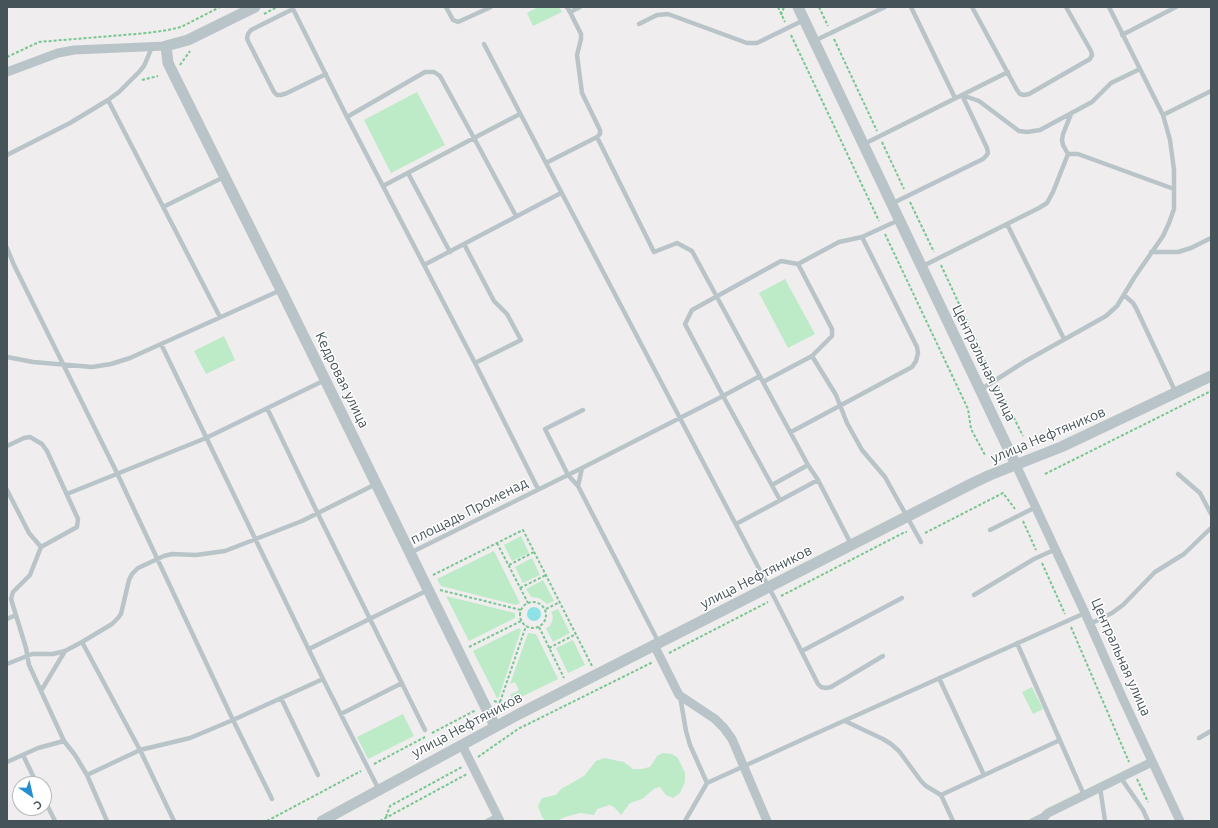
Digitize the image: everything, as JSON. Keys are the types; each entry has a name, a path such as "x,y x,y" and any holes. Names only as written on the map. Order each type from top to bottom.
{"street":[{"path":"7,72 36,60 69,51 166,46 188,40 240,10 255,7"},
{"name":"Центральная улица","path":"798,7 1056,549 1123,699 1180,821"},
{"name":"Кедровая улица","path":"166,46 168,63 171,70 281,290 495,726"},
{"name":"улица Нефтяников","path":"322,821 495,726 973,483 1068,444 1211,376"},
{"path":"656,644 679,695 715,719 732,739 767,821"},
{"path":"462,745 498,818"},
{"path":"1040,821 1048,813 1152,762"}],"lane":[{"path":"446,7 453,20 458,22 491,7"},
{"path":"546,163 597,137 600,134 600,130 582,93 577,55 581,34 567,7"},
{"path":"570,12 580,7"},
{"path":"814,41 885,7"},
{"path":"911,7 955,98"},
{"path":"972,7 1017,90 1020,94 1024,95 1029,94 1090,59 1092,55 1066,7"},
{"path":"980,390 1024,362 1106,316 1117,306 1162,236 1174,209 1174,170 1170,140 1163,115 1109,7"},
{"path":"1122,35 1176,7"},
{"path":"326,74 287,93 277,95 274,92 248,41 248,34 251,30 293,8 326,74 347,117 475,363 538,489"},
{"path":"639,24 657,15 668,14 747,43 757,43 804,20"},
{"path":"484,44 775,598 815,680 821,687 831,687 883,656"},
{"path":"7,156 70,123 108,100 133,79 144,66 152,47"},
{"path":"962,95 979,101 1019,131 1027,132 1040,130 1071,114 1092,102 1111,84 1140,69"},
{"path":"347,117 425,72 434,72 440,76 516,216"},
{"path":"864,144 1008,72"},
{"path":"1163,115 1211,91"},
{"path":"892,204 983,159 988,153 962,95"},
{"path":"108,100 220,317"},
{"path":"383,186 520,114"},
{"path":"1068,154 1062,140 1071,114"},
{"path":"597,137 654,252 677,243 692,251 818,480 852,545"},
{"path":"1068,154 1078,154 1174,189"},
{"path":"921,267 1047,203 1068,154"},
{"path":"408,173 450,252"},
{"path":"163,207 224,177"},
{"path":"424,265 561,193"},
{"path":"780,500 685,324 692,310 781,261 798,264 839,242 862,238 899,220"},
{"path":"1007,224 1064,340"},
{"path":"791,432 912,367 916,361 918,353 917,347 862,238"},
{"path":"1151,252 1178,252 1191,248 1211,238"},
{"path":"464,244 494,301 507,314 521,340 475,363"},
{"path":"7,248 272,799"},
{"path":"763,382 812,356 832,336 832,329 798,264"},
{"path":"7,357 33,362 92,367 111,364 130,358 281,290"},
{"path":"1124,295 1136,308 1176,393"},
{"path":"161,344 379,790"},
{"path":"812,356 836,395 847,422 862,450 885,477 921,542"},
{"name":"площадь Променад","path":"410,553 680,419 760,376"},
{"path":"67,494 206,438 325,380"},
{"path":"267,408 425,730"},
{"path":"583,410 545,429 568,475 578,486 656,644"},
{"path":"7,446 24,438 30,438 42,444 47,451 78,519 77,527 41,547 30,575 12,592 11,599 29,665 64,741 75,755 87,775 107,821"},
{"path":"772,485 808,464"},
{"path":"578,486 582,468"},
{"path":"1178,474 1200,492 1211,514"},
{"path":"736,524 818,480"},
{"path":"7,664 32,654 53,654 65,651 112,624 121,614 129,580 138,568 172,554 196,555 225,551 318,514 376,484"},
{"path":"7,490 29,533 41,547"},
{"path":"990,530 1036,507"},
{"path":"1090,624 1112,614 1123,605 1154,572 1184,554 1211,528"},
{"path":"974,595 1039,556 1056,549"},
{"path":"309,649 428,590"},
{"path":"802,651 902,598"},
{"path":"685,821 707,783 1085,613"},
{"path":"7,619 16,615"},
{"path":"82,642 140,750 174,821"},
{"path":"1016,643 1084,795"},
{"path":"41,691 65,651"},
{"path":"87,775 140,750 190,738 233,720 323,678"},
{"path":"939,678 984,775"},
{"path":"341,714 402,684"},
{"path":"679,695 690,745 707,783"},
{"path":"281,698 318,775"},
{"path":"845,720 883,739 899,751 921,781 926,786 941,795 953,821"},
{"path":"1199,738 1211,731"},
{"path":"941,795 1060,740"},
{"path":"7,762 38,748 64,741"},
{"path":"22,755 33,776"},
{"path":"1120,778 1143,810 1148,821"},
{"path":"1100,787 1105,821"},
{"path":"1031,821 1048,813"},
{"path":"487,821 498,818"}],"path":[{"path":"7,56 39,42 168,30 181,27 220,7"},
{"path":"782,15 784,7"},
{"path":"819,7 995,381 1023,436"},
{"path":"133,79 143,80 158,76"},
{"path":"1045,474 1211,391"},
{"path":"477,758 518,729 661,658 905,532 922,534 1003,493 1025,524 1133,772 1148,802"},
{"path":"432,575 523,530 592,666 597,663"},
{"path":"497,543 528,603"},
{"path":"509,565 534,552"},
{"path":"520,588 546,575"},
{"path":"442,596 439,589 521,610"},
{"path":"533,601 538,602 546,609 546,620 539,627 534,628 526,626 521,621 521,610 524,605 528,603 533,601"},
{"path":"546,609 560,602"},
{"path":"468,648 521,621"},
{"path":"500,702 526,626"},
{"path":"539,627 565,680"},
{"path":"549,648 576,634"},
{"path":"267,821 485,705 495,701 512,707"},
{"path":"386,818 390,806 463,766"},
{"path":"380,821 474,770"}],"green space":[{"path":"538,7 559,7 562,12 533,26 527,13"},
{"path":"417,92 445,145 391,173 364,120"},
{"path":"785,279 815,334 788,348 759,293"},
{"path":"224,336 235,360 206,374 194,351"},
{"path":"521,536 529,553 512,561 504,545"},
{"path":"494,551 520,603 516,605 441,586 437,579"},
{"path":"532,558 540,575 523,583 515,567"},
{"path":"543,580 554,601 547,604 539,598 531,597 526,589"},
{"path":"446,596 515,613 515,618 469,641"},
{"path":"558,609 570,633 553,642 546,628 550,626 552,621 553,616 551,612"},
{"path":"519,628 521,630 499,697 497,698 473,651"},
{"path":"528,633 536,634 558,679 513,701 510,695 519,690 515,682 510,684"},
{"path":"573,640 585,665 568,673 556,648"},
{"path":"1032,687 1043,709 1033,714 1022,692"},
{"path":"403,714 414,736 368,759 357,737"},
{"path":"663,753 672,754 678,758 685,773 685,782 680,793 673,798 666,795 660,787 655,788 642,799 630,803 621,815 614,807 610,805 597,809 594,815 580,813 556,821 546,821 542,817 538,806 542,798 556,795 561,789 584,776 596,761 604,758 624,762 633,769 641,769 650,767 657,756"}],"water":[{"path":"531,607 537,607 541,611 541,617 537,621 531,621 527,617 527,611"}]}
